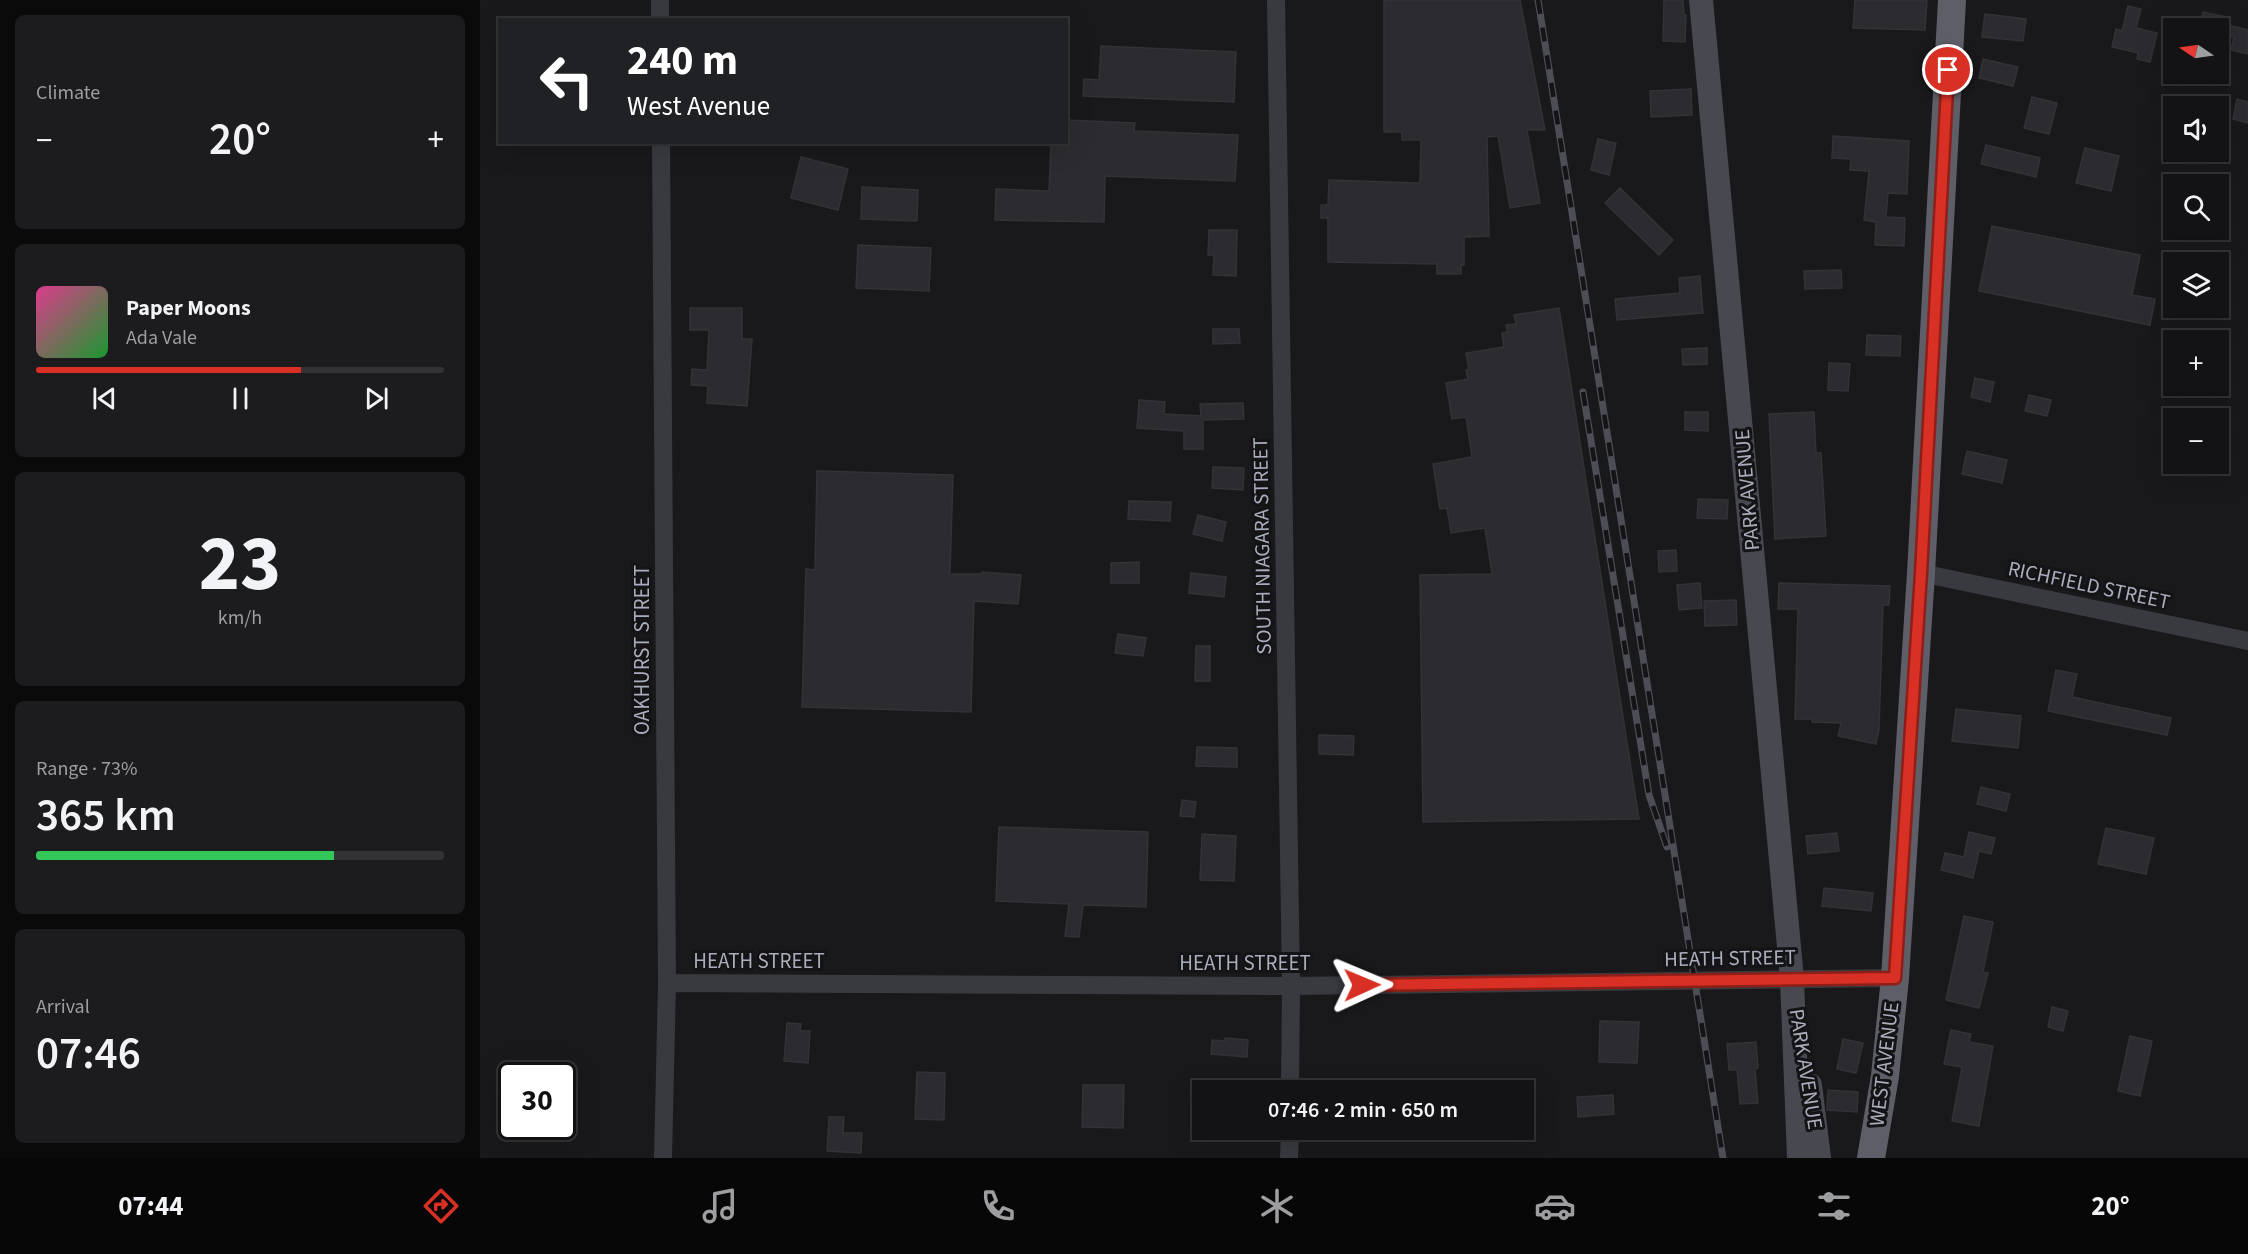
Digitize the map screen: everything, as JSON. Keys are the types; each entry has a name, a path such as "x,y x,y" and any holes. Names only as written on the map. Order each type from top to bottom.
{"highway":[{"name":"WEST AVENUE","path":"1871,1158 1885,1076 1895,978 1921,573 1952,0"}],"main road":[{"name":"PARK AVENUE","path":"1701,0 1792,979 1799,1158"},
{"name":"PARK AVENUE","path":"1792,979 1819,1158"}],"street":[{"path":"660,0 660,18"},
{"name":"SOUTH NIAGARA STREET","path":"1276,0 1291,986 1290,1080"},
{"name":"OAKHURST STREET","path":"661,144 667,983 663,1158"},
{"name":"RICHFIELD STREET","path":"1921,573 2248,641"},
{"name":"HEATH STREET","path":"667,983 1291,986 1895,978"},
{"path":"1289,1158 1290,1140"}],"building":[{"path":"1384,0 1520,0 1545,130 1527,130 1540,203 1510,208 1498,136 1487,137 1489,236 1464,237 1464,265 1461,265 1461,274 1437,274 1437,264 1328,262 1328,218 1321,218 1321,205 1328,205 1329,180 1420,183 1421,140 1402,140 1402,132 1384,132"},
{"path":"1664,0 1683,0 1684,15 1686,15 1685,42 1663,41"},
{"path":"1855,0 1927,0 1925,30 1853,28"},
{"path":"2128,6 2141,9 2136,28 2157,33 2150,62 2137,59 2138,53 2112,47 2116,29 2122,31"},
{"path":"2203,12 2226,17 2226,18 2202,18"},
{"path":"1985,14 2026,19 2023,41 1982,37"},
{"path":"2229,25 2248,30 2248,54 2231,50 2234,38 2229,37"},
{"path":"1101,46 1236,52 1234,102 1083,96 1084,79 1099,80"},
{"path":"1983,59 2018,67 2013,86 1979,78"},
{"path":"1691,89 1692,115 1651,117 1650,91"},
{"path":"2032,97 2057,103 2049,134 2024,128"},
{"path":"2237,99 2248,102 2248,123 2233,119"},
{"path":"1068,120 1135,123 1134,131 1238,135 1235,181 1105,176 1104,222 995,220 996,189 1049,191 1051,144 1068,144"},
{"path":"1833,136 1909,141 1907,194 1888,193 1886,217 1905,218 1904,246 1875,245 1876,222 1864,220 1869,171 1850,170 1851,159 1832,158"},
{"path":"1598,139 1616,143 1609,175 1591,170"},
{"path":"1986,145 2040,158 2036,177 1981,164"},
{"path":"2085,148 2119,156 2111,191 2076,183"},
{"path":"801,157 848,169 838,210 791,198"},
{"path":"862,187 918,190 917,221 861,219"},
{"path":"1620,188 1673,240 1659,255 1605,203"},
{"path":"1992,226 2140,255 2132,295 2155,299 2150,325 1979,291"},
{"path":"1209,230 1237,230 1236,276 1213,275 1214,255 1208,255"},
{"path":"858,245 931,248 929,291 856,288"},
{"path":"1841,270 1842,288 1805,289 1804,271"},
{"path":"1700,276 1703,313 1617,320 1615,299 1680,293 1679,278"},
{"path":"690,308 742,308 742,339 752,339 747,406 707,403 708,386 691,385 692,369 707,370 709,330 690,330"},
{"path":"1559,308 1639,819 1423,822 1420,575 1492,574 1485,528 1451,533 1447,508 1440,509 1433,464 1472,457 1466,417 1452,419 1446,383 1468,379 1466,353 1504,347 1502,333 1508,332 1506,325 1516,324 1514,315"},
{"path":"1213,329 1239,329 1240,343 1213,344"},
{"path":"1867,335 1901,336 1900,356 1866,355"},
{"path":"1707,348 1707,364 1683,365 1682,349"},
{"path":"1829,363 1850,364 1848,391 1828,390"},
{"path":"1975,378 1994,382 1990,402 1971,397"},
{"path":"2029,395 2051,400 2047,416 2025,411"},
{"path":"1139,400 1165,402 1164,414 1201,416 1200,404 1243,403 1244,419 1203,420 1203,449 1184,449 1184,431 1137,428"},
{"path":"1685,412 1708,412 1708,431 1685,430"},
{"path":"1814,412 1816,453 1821,453 1826,536 1775,539 1769,414"},
{"path":"1967,451 2007,460 2002,483 1962,474"},
{"path":"1213,467 1244,468 1243,490 1212,488"},
{"path":"817,471 953,475 950,574 982,574 982,572 1021,575 1018,604 974,601 971,712 802,707 806,569 815,570"},
{"path":"1698,499 1728,500 1727,519 1697,518"},
{"path":"1129,501 1171,502 1170,521 1128,519"},
{"path":"1198,515 1226,522 1222,541 1193,534"},
{"path":"1676,550 1677,571 1659,572 1658,551"},
{"path":"1139,562 1139,583 1111,583 1111,563"},
{"path":"1191,573 1226,577 1224,597 1189,593"},
{"path":"1700,583 1702,608 1679,610 1677,585"},
{"path":"1779,583 1890,586 1889,605 1883,605 1879,730 1876,744 1838,736 1841,723 1795,719 1798,609 1778,609"},
{"path":"1736,600 1737,625 1705,626 1704,601"},
{"path":"1118,634 1146,638 1143,656 1115,653"},
{"path":"1196,646 1210,646 1210,681 1195,681"},
{"path":"2056,670 2077,674 2072,697 2171,718 2167,735 2048,711"},
{"path":"1956,709 2021,716 2018,748 1952,741"},
{"path":"1319,735 1354,736 1353,755 1319,754"},
{"path":"1197,747 1237,748 1237,767 1196,766"},
{"path":"1981,787 2010,794 2006,811 1977,804"},
{"path":"1182,800 1196,802 1194,817 1180,816"},
{"path":"999,827 1148,832 1146,907 1083,905 1079,937 1065,936 1069,904 996,901"},
{"path":"2106,828 2154,838 2146,874 2098,864"},
{"path":"1969,832 1995,838 1991,854 1979,851 1973,878 1941,870 1945,853 1964,857"},
{"path":"1837,833 1839,851 1808,854 1806,836"},
{"path":"1202,834 1236,836 1234,881 1200,880"},
{"path":"1824,888 1873,893 1871,911 1822,906"},
{"path":"1964,916 1993,922 1983,972 1988,973 1979,1008 1946,1000"},
{"path":"2052,1007 2068,1011 2063,1031 2048,1027"},
{"path":"1600,1021 1639,1022 1637,1063 1599,1062"},
{"path":"787,1023 801,1024 800,1031 810,1031 808,1063 784,1061"},
{"path":"1951,1030 1971,1034 1969,1042 1993,1046 1979,1126 1952,1121 1962,1067 1944,1064"},
{"path":"2130,1036 2152,1041 2140,1096 2118,1091"},
{"path":"1225,1038 1248,1040 1247,1057 1211,1054 1212,1040 1225,1041"},
{"path":"1843,1039 1863,1043 1856,1073 1837,1069"},
{"path":"1756,1042 1758,1068 1755,1069 1758,1103 1740,1104 1737,1070 1729,1070 1727,1044"},
{"path":"917,1072 945,1073 944,1120 915,1119"},
{"path":"1083,1085 1124,1085 1123,1128 1082,1127"},
{"path":"1828,1090 1858,1092 1857,1112 1827,1110"},
{"path":"1613,1095 1614,1114 1578,1117 1577,1097"},
{"path":"829,1117 844,1117 843,1133 862,1133 861,1153 827,1151"}],"railway":[{"path":"1538,0 1723,1158"},
{"path":"1583,392 1649,795 1667,847"}],"route":[{"path":"1362,985 1895,978 1921,573 1948,70"}]}
